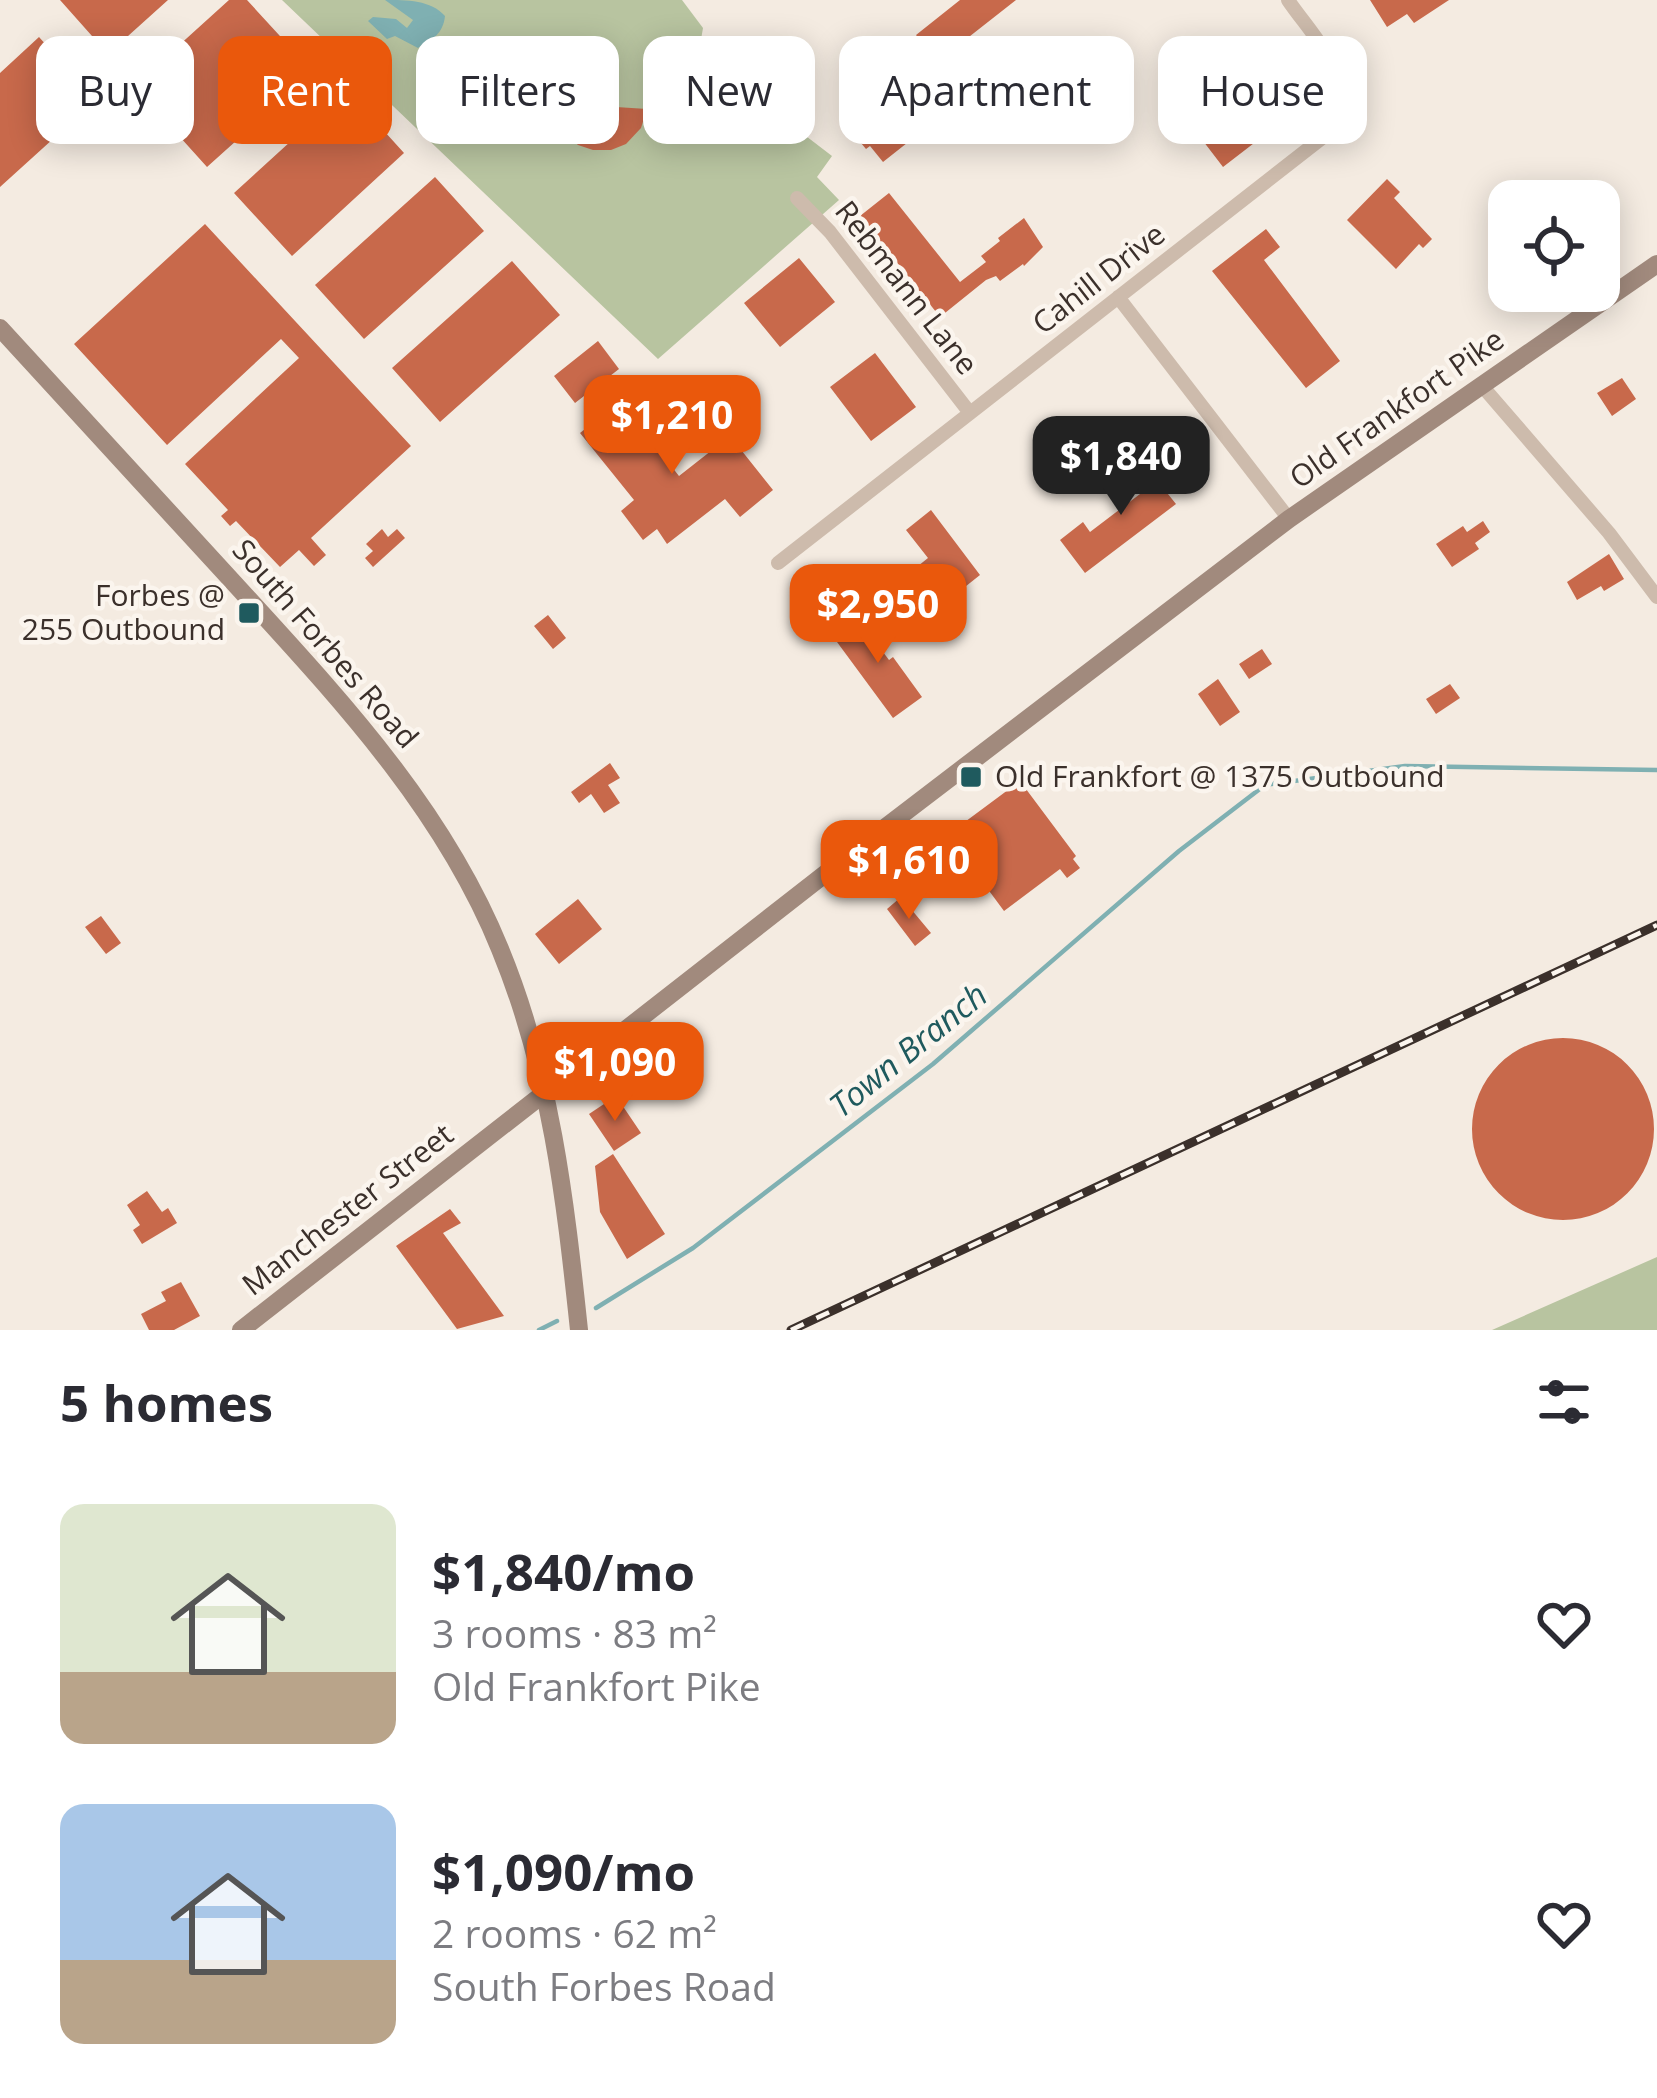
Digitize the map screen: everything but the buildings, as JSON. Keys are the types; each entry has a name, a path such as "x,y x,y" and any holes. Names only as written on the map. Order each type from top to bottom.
{"main road":[{"name":"Old Frankfort Pike","path":"548,1093 857,849 1289,519 1657,264"},
{"name":"South Forbes Road","path":"0,328 369,732 435,824 484,913 548,1093 568,1211 579,1330"},
{"name":"Manchester Street","path":"241,1330 548,1093"}],"street":[{"name":"Cahill Drive","path":"778,563 1334,131 1347,103 1342,84 1288,0"},
{"name":"Rebmann Lane","path":"797,198 830,232 970,413"},
{"path":"1118,297 1289,519"},
{"path":"1483,387 1609,533 1657,597"}],"green space":[{"path":"282,0 682,0 703,28 702,36 643,36 643,144 815,143 832,156 817,177 839,200 658,359 433,144 619,144 619,36 416,36 416,128 392,105 392,36 320,36"},
{"path":"1657,1257 1657,1330 1492,1330"}],"water":[{"path":"385,0 426,4 445,16 435,36 416,36 416,47 395,36 384,36 368,21 373,17 396,19 407,28 413,20"}],"waterway":[{"name":"Town Branch","path":"596,1308 693,1248 933,1064 1179,851 1265,785 1405,766 1657,770"},
{"name":"Town Branch","path":"539,1330 557,1321"}],"railway":[{"path":"791,1330 1657,925"}],"place":[{"name":"Forbes @ 255 Outbound","path":"249,613"},
{"name":"Old Frankfort @ 1375 Outbound","path":"971,777"}]}
